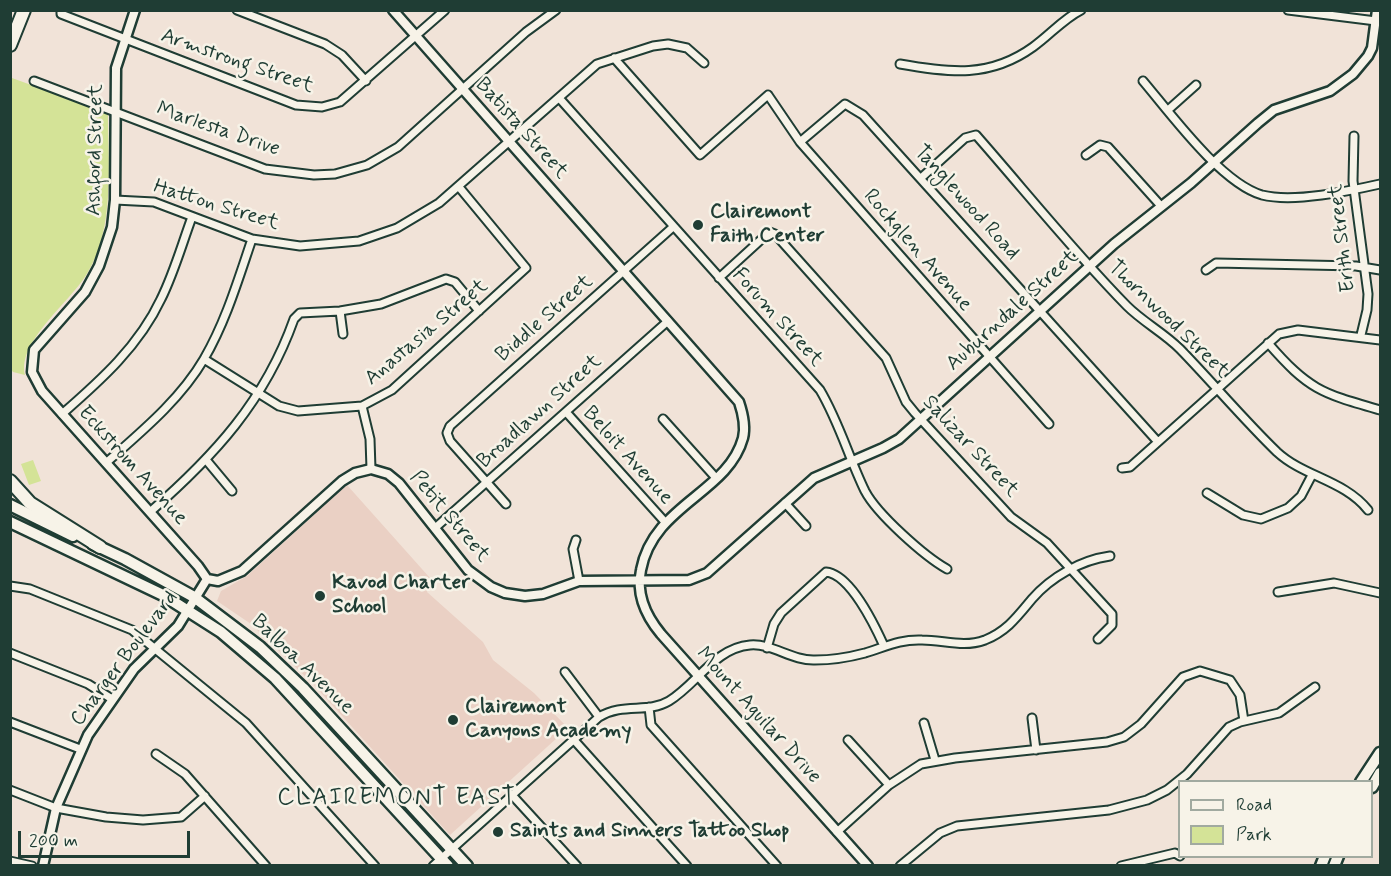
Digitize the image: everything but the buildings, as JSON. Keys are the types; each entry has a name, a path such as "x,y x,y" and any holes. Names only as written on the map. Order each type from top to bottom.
{"highway":[{"path":"10,45 22,16"},
{"path":"10,55 22,16"},
{"path":"10,481 30,502 100,547"}],"main road":[{"name":"Balboa Avenue","path":"10,505 100,547 194,597 227,620 281,666 467,866"},
{"name":"Balboa Avenue","path":"10,522 187,609 221,632 275,678 441,863"},
{"path":"1362,780 1380,753"}],"street":[{"name":"Ashford Street","path":"32,375 31,361 37,345 78,302 99,266 112,227 115,200 116,68 135,10"},
{"path":"237,10 325,44 342,55 366,81"},
{"name":"Batista Street","path":"393,10 623,272 733,392 744,420 744,436 729,464 716,478"},
{"name":"Armstrong Street","path":"61,12 124,40 306,107 322,107 340,102 445,10"},
{"name":"Marlesta Drive","path":"34,81 266,169 314,175 335,174 367,165 398,147 526,32 556,10"},
{"path":"900,64 949,73 985,69 1033,47 1081,10"},
{"path":"1288,10 1378,21"},
{"name":"Auburndale Street","path":"639,581 689,580 707,573 814,478 891,444 1090,266 1274,110 1330,91 1353,74 1368,56 1374,40 1378,21 1377,10"},
{"name":"Hatton Street","path":"115,200 154,202 252,239 300,246 359,242 415,219 459,187 560,99 589,70 614,58 652,46 668,44 687,48 704,63"},
{"name":"Rockglen Avenue","path":"614,58 700,155 768,94 800,142 1049,424"},
{"path":"1143,81 1215,162 1240,185 1261,194 1280,198 1355,190 1380,184"},
{"path":"1168,110 1196,86"},
{"name":"Forum Street","path":"560,99 820,390 831,409 867,494 916,549 947,569"},
{"name":"Tanglewood Road","path":"800,142 844,104 863,114 1158,442"},
{"name":"Thornwood Street","path":"921,178 965,138 976,135 1129,308 1178,348 1285,459 1312,475 1343,488 1358,498 1368,510"},
{"name":"Erith Street","path":"1354,136 1352,166 1367,310 1361,335"},
{"path":"1086,155 1100,146 1108,147 1161,206"},
{"name":"Anastasia Street","path":"204,359 279,406 298,411 362,406 392,390 526,268 459,187"},
{"path":"62,414 110,371 139,338 161,300 192,217"},
{"name":"Biddle Street","path":"486,482 450,441 447,433 450,426 674,226"},
{"name":"Salizar Street","path":"719,278 770,232 775,234 886,358 906,402 1011,517 1047,543 1071,568 1114,619 1112,626 1098,639"},
{"path":"106,463 155,419 178,394 204,359 228,309 252,239"},
{"path":"1206,270 1216,263 1364,267 1380,270"},
{"path":"150,513 207,461 259,394 294,320 300,313 340,311 381,304 446,279 455,282 479,312"},
{"path":"340,311 343,334"},
{"name":"Broadlawn Street","path":"435,528 668,321"},
{"path":"1122,468 1131,467 1279,334 1298,330 1361,335 1380,340"},
{"path":"1268,343 1295,374 1316,389 1380,410"},
{"name":"Eckstrom Avenue","path":"32,375 62,414 207,579"},
{"path":"207,579 216,581 242,571 342,481 355,473 371,469 370,439 362,406"},
{"name":"Beloit Avenue","path":"566,412 665,522"},
{"path":"639,581 644,554 651,540 665,522 716,478 663,419"},
{"path":"207,461 232,491"},
{"name":"Petit Street","path":"371,469 393,478 468,570 498,591 535,595 579,581 639,581"},
{"path":"1208,493 1243,515 1261,519 1288,508 1301,496 1312,475"},
{"path":"486,482 506,504"},
{"path":"785,503 806,526"},
{"path":"576,540 573,549 579,581"},
{"path":"441,863 452,849 599,717 620,708 648,707 668,702 724,653 736,647 752,645 793,658 815,660 863,654 908,640 960,644 984,640 1014,623 1033,598 1071,568 1094,558 1110,556"},
{"path":"767,648 774,624 781,613 823,575 834,573 869,614 884,646"},
{"name":"Charger Boulevard","path":"43,866 56,808 80,749 112,699 153,648 178,626 207,579"},
{"name":"Mount Aguilar Drive","path":"639,581 642,599 652,623 868,866"},
{"path":"1278,592 1334,583 1380,593"},
{"path":"10,586 30,589 132,630 246,723 375,866"},
{"path":"10,653 88,684 112,699"},
{"path":"837,831 889,785 921,764 935,760 1107,742 1124,737 1141,724 1183,677 1200,671 1230,680 1240,695 1244,721"},
{"path":"565,672 599,717"},
{"path":"1180,780 1229,727 1279,713 1315,687"},
{"path":"648,707 651,725 777,866"},
{"path":"1032,718 1036,750"},
{"path":"10,722 80,749"},
{"path":"924,723 935,760"},
{"path":"574,740 687,866"},
{"path":"848,741 889,785"},
{"path":"156,754 185,774 264,862 254,866"},
{"path":"900,866 940,832 957,826 1109,810 1147,800 1178,782"},
{"path":"10,790 56,808 106,817 168,820 181,817 205,796"},
{"path":"512,795 577,866"},
{"path":"1122,864 1149,862 1175,853 1178,855"},
{"path":"10,861 32,866"}],"shaded area":[{"path":"347,485 430,578 427,592 483,642 493,660 534,693 568,728 450,835 313,684 251,624 217,601 221,591 247,576"}],"green space":[{"path":"12,78 108,113 108,195 103,235 97,254 80,284 37,335 25,362 25,375 13,372 10,368"},
{"path":"33,460 41,481 29,485 21,464"}],"place":[{"name":"Clairemont Faith Center","path":"698,225"},
{"name":"Kavod Charter School","path":"320,596"},
{"name":"Clairemont Canyons Academy","path":"453,720"},
{"name":"Saints and Sinners Tattoo Shop","path":"498,832"}],"district":[{"name":"CLAIREMONT EAST","path":"397,799"}]}
